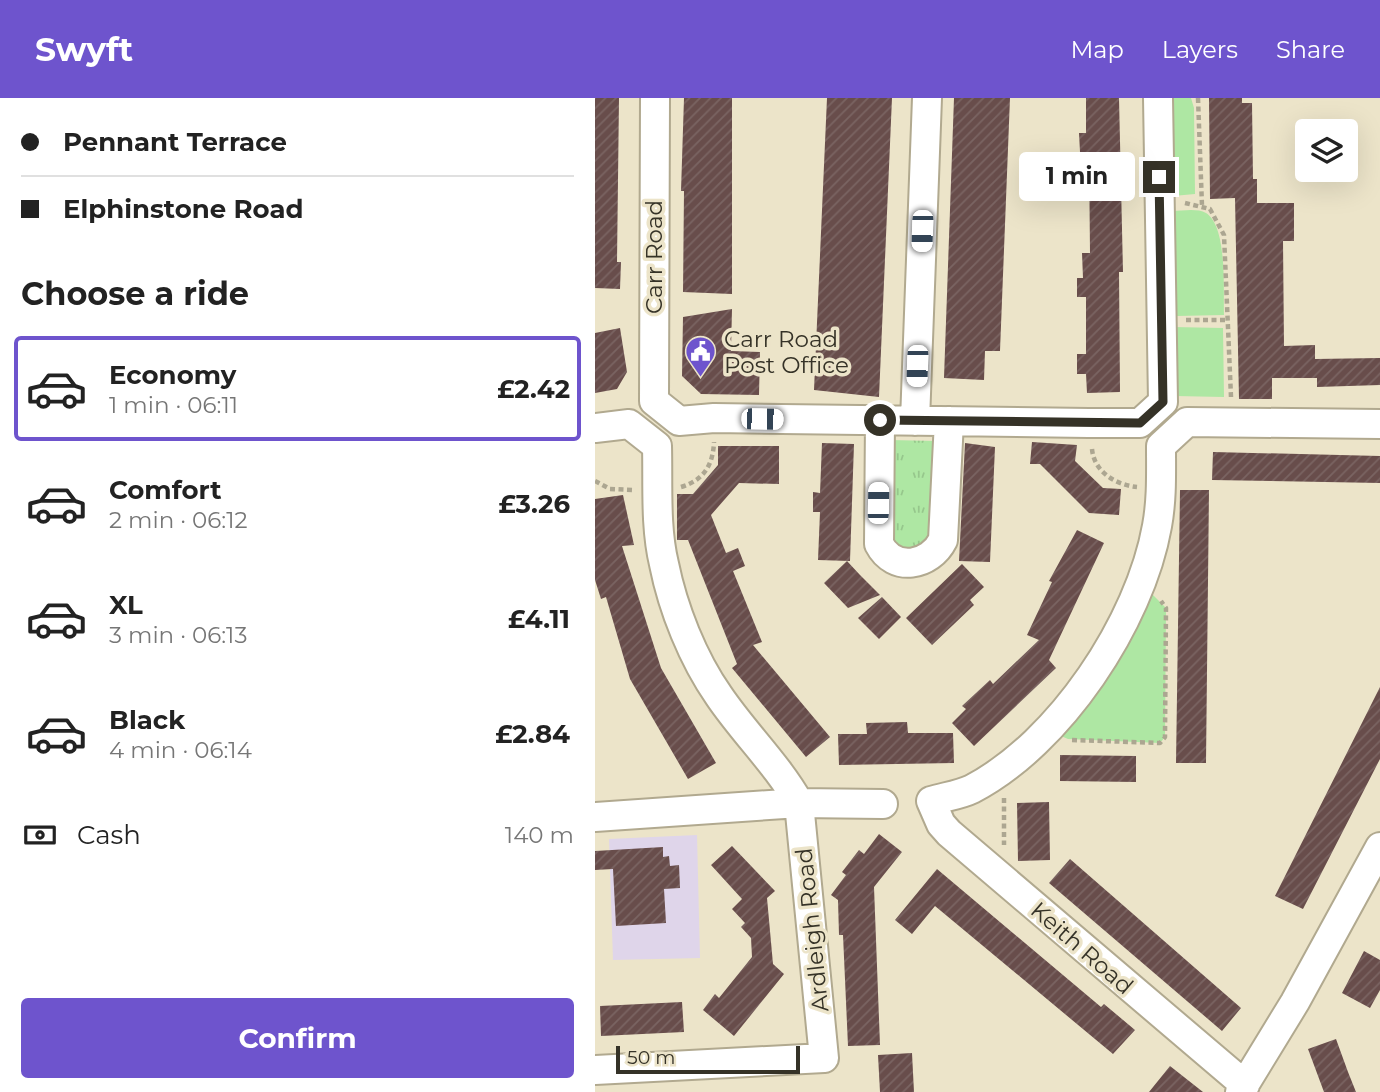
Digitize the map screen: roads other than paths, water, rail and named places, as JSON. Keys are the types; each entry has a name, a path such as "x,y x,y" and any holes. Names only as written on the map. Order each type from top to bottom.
{"street":[{"name":"Carr Road","path":"655,98 654,401 679,421 714,418 880,420"},
{"path":"915,421 927,98"},
{"path":"949,421 943,540 937,552 917,563 893,559 879,544 880,420 1140,423 1163,402 1158,98"},
{"name":"Keith Road","path":"1243,1088 941,824 931,801 969,790 1026,753 1103,657 1140,582 1157,526 1162,489 1161,446 1187,422 1380,424"},
{"path":"595,428 629,424 657,446 663,563 695,655 717,694 754,744 785,779 799,803"},
{"path":"595,817 799,803 883,804"},
{"name":"Ardleigh Road","path":"595,1070 824,1058 799,803"},
{"path":"1243,1088 1301,991 1380,846"}],"place":[{"name":"Carr Road Post Office","path":"701,379"}]}
